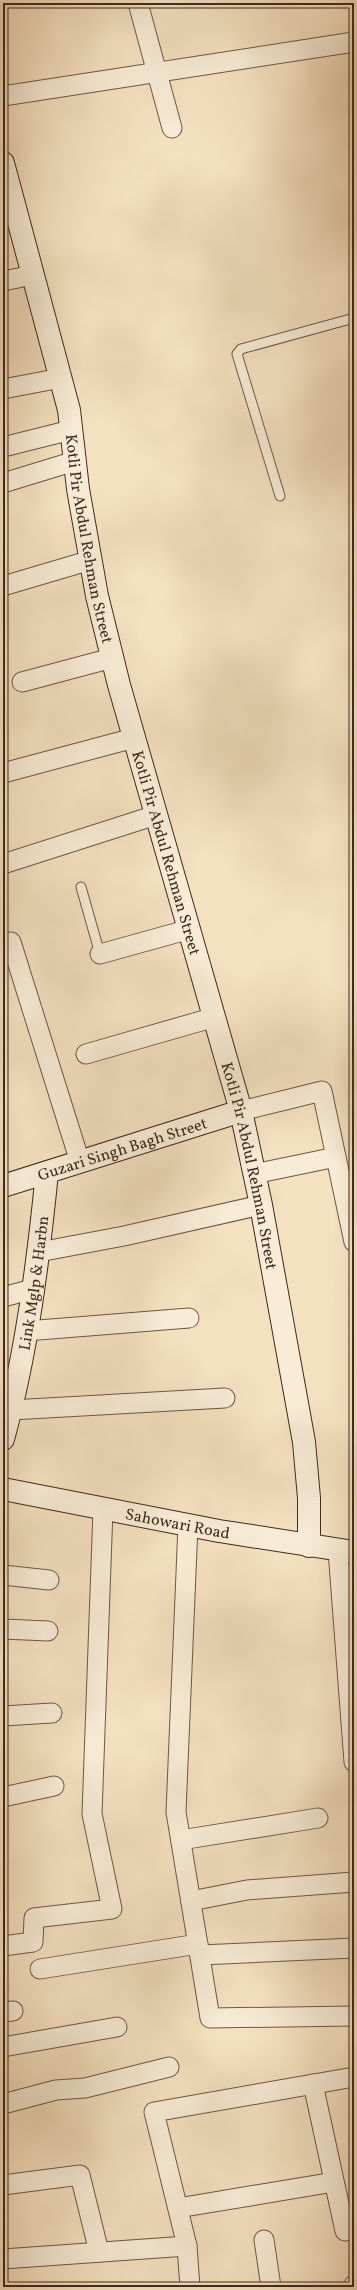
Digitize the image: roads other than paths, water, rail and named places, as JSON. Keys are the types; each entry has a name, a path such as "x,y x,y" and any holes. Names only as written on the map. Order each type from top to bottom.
{"street":[{"path":"138,3 172,128"},
{"path":"3,96 354,42"},
{"name":"Kotli Pir Abdul Rehman Street","path":"3,163 6,191 33,275 69,410 75,461 97,596 112,658 241,1111 261,1205 304,1442 309,1498 309,1546"},
{"path":"3,281 33,275"},
{"path":"3,389 61,378"},
{"path":"3,447 71,430"},
{"path":"3,483 75,461"},
{"path":"3,586 91,560"},
{"path":"22,682 112,658"},
{"path":"3,773 134,738"},
{"path":"3,864 156,815"},
{"path":"100,954 190,929"},
{"path":"3,944 10,942 80,1162"},
{"path":"86,1054 215,1017"},
{"path":"241,1111 322,1091 354,1242"},
{"name":"Guzari Singh Bagh Street","path":"3,1186 241,1111"},
{"path":"254,1174 336,1157"},
{"name":"Link Mglp & Harbn","path":"3,1439 11,1410 39,1252 46,1173"},
{"path":"39,1252 124,1236 261,1205"},
{"path":"3,1297 33,1289"},
{"path":"26,1331 189,1318"},
{"path":"11,1410 225,1398"},
{"name":"Sahowari Road","path":"3,1489 188,1525 346,1551"},
{"path":"3,1946 33,1942 34,1918 112,1909 92,1814 103,1509"},
{"path":"188,1525 176,1812 210,2018 354,2016"},
{"path":"346,1551 354,1762"},
{"path":"3,1574 49,1580"},
{"path":"3,1629 48,1632"},
{"path":"3,1716 52,1713"},
{"path":"3,1797 54,1786"},
{"path":"181,1840 318,1818"},
{"path":"191,1901 247,1890 354,1882"},
{"path":"40,1969 199,1950 354,1948"},
{"path":"3,2047 116,2027"},
{"path":"3,2104 56,2090 85,2088 169,2067"},
{"path":"190,2287 187,2246 154,2112 354,2077"},
{"path":"313,2084 334,2182 347,2206 345,2231"},
{"path":"3,2185 80,2175 98,2252"},
{"path":"178,2208 334,2182"},
{"path":"264,2240 271,2287"},
{"path":"3,2259 187,2246"}],"lane":[{"path":"280,496 237,354 241,349 354,318"},
{"path":"81,886 100,954"}]}
